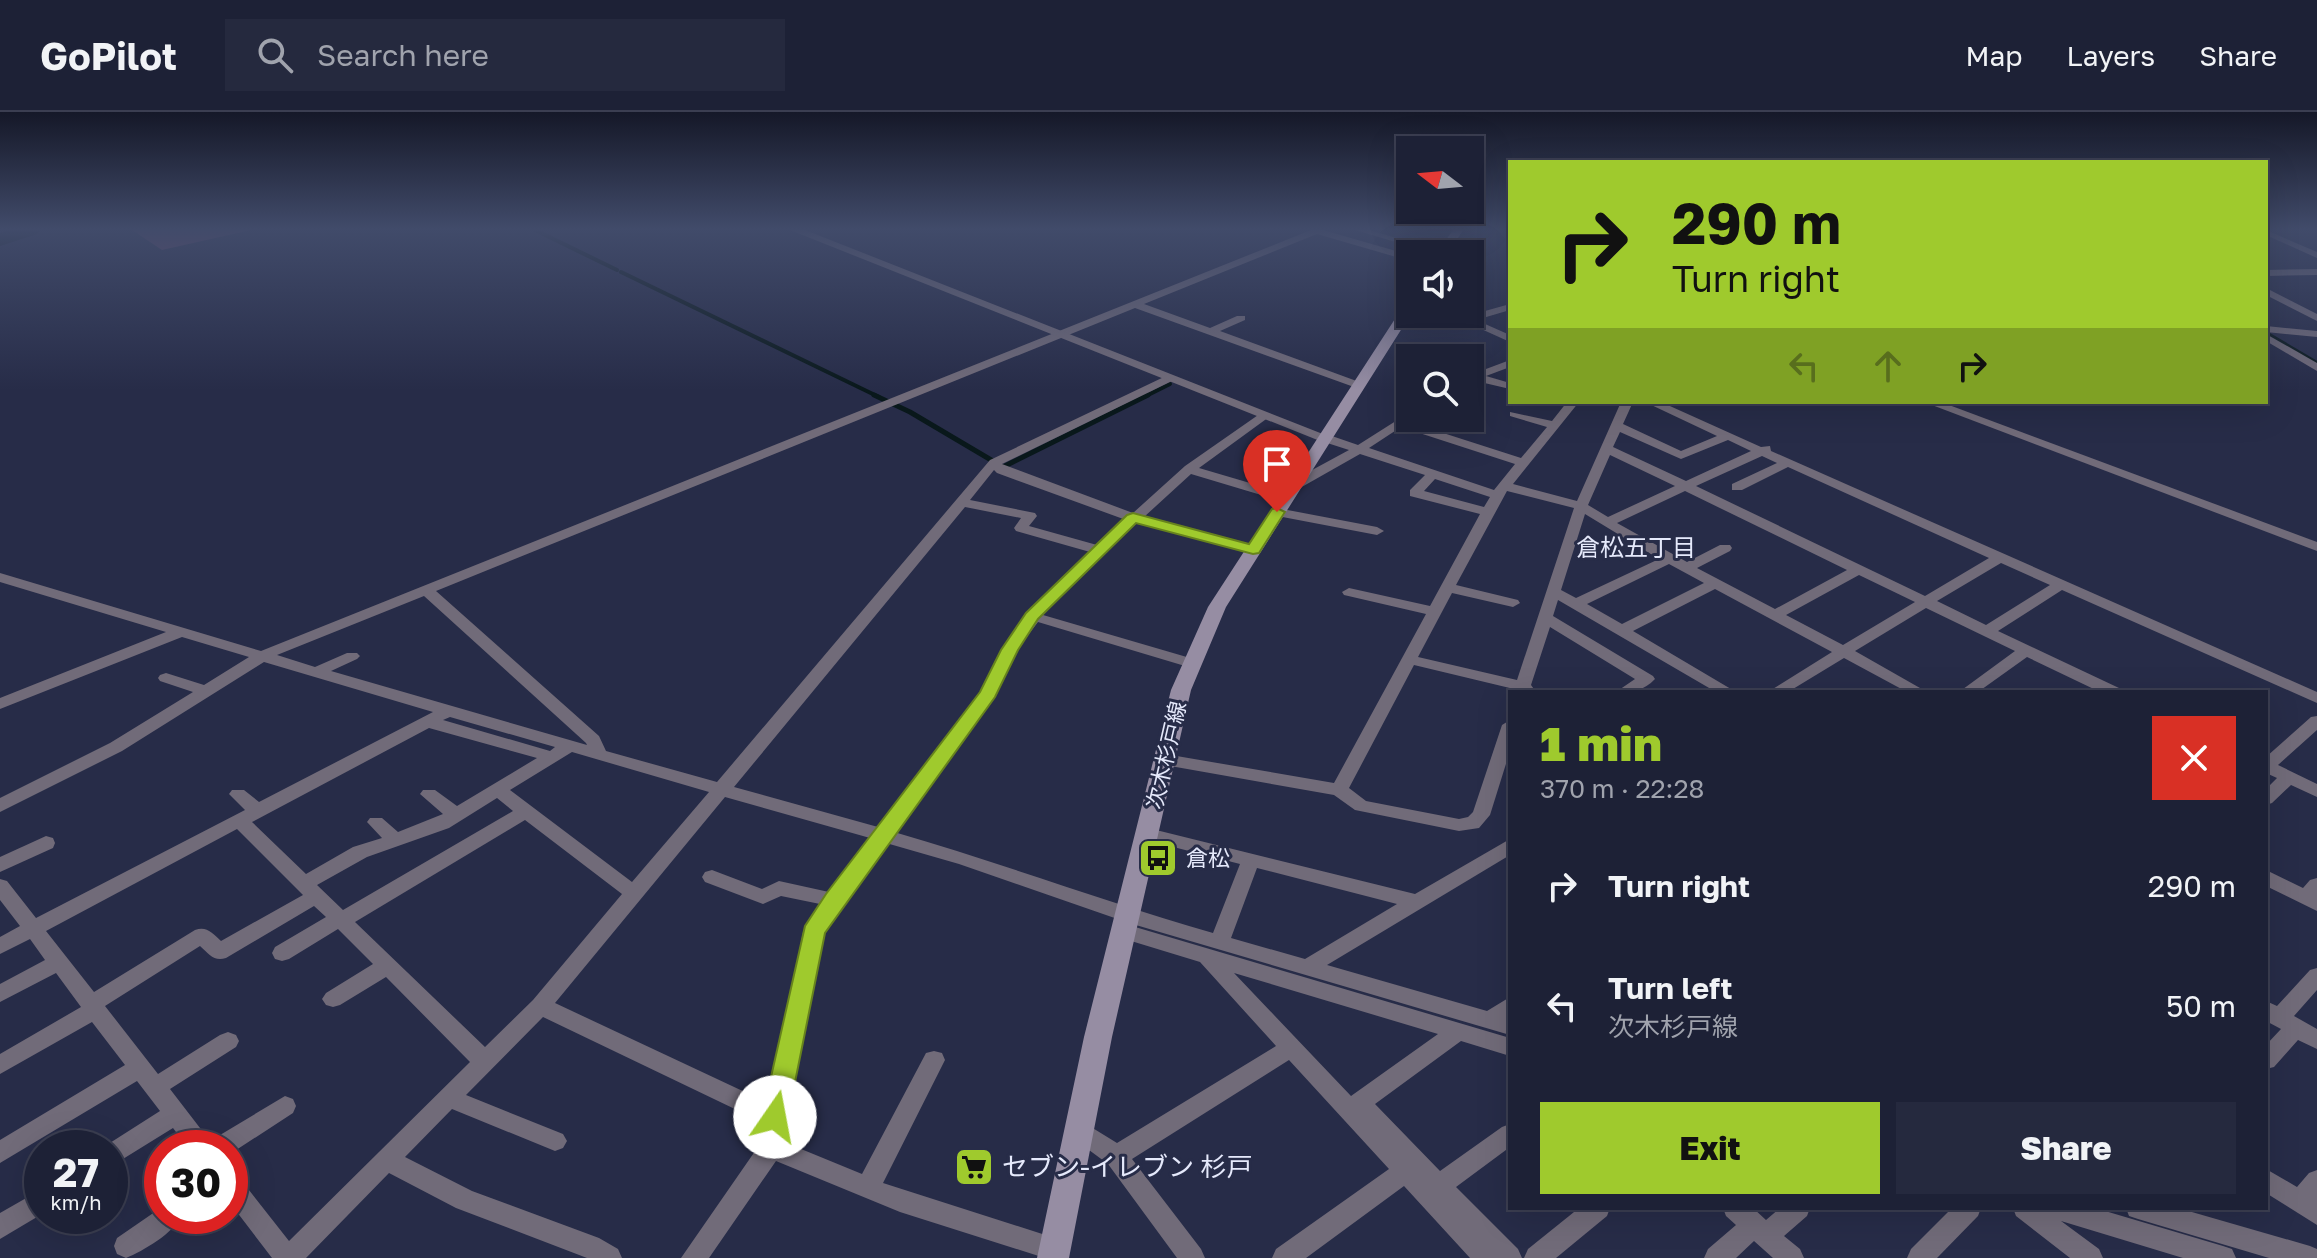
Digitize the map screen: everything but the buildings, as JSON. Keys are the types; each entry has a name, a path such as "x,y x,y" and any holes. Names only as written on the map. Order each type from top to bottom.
{"main road":[{"name":"次木杉戸線","path":"1054,1253 1078,1129 1181,690 1217,607 1396,327"}],"street":[{"path":"933,283 1358,450 1432,475 1581,506 1669,559 1915,690"},
{"path":"1,804 103,754 262,656 430,593 897,406 1185,283"},
{"path":"2268,292 2317,318"},
{"path":"1134,304 1358,385"},
{"path":"1484,315 1508,308"},
{"path":"1210,332 1241,318"},
{"path":"1484,328 1508,338"},
{"path":"2268,329 2317,334"},
{"path":"430,593 1065,335"},
{"path":"2268,338 2317,368"},
{"path":"1484,374 1507,365"},
{"path":"248,1207 288,1258 540,1006 994,463 1170,378"},
{"path":"1484,381 1508,386"},
{"path":"1339,790 1501,490 1570,404"},
{"path":"1411,660 1525,690 1581,506 1626,404"},
{"path":"1656,404 1728,436 1767,449 1789,462 2317,698"},
{"path":"1935,404 2317,547"},
{"path":"1514,414 1554,425"},
{"path":"694,1258 771,1148 813,932 833,900 989,693 1009,650 1032,616 1133,518 1189,469 1265,415"},
{"path":"1286,498 1396,424"},
{"path":"1617,426 1681,455 1728,436"},
{"path":"1439,432 1524,463"},
{"path":"1608,449 2109,690"},
{"path":"1608,522 1767,449"},
{"path":"1737,487 1789,462"},
{"path":"994,463 1001,470 1133,518 1253,550"},
{"path":"1189,469 1286,498 1377,531"},
{"path":"1432,475 1415,493 1489,512"},
{"path":"961,502 1030,516 1021,528 1099,550"},
{"path":"1686,568 1725,548"},
{"path":"1779,690 2000,557"},
{"path":"1577,603 1669,559"},
{"path":"1775,615 1859,569"},
{"path":"0,577 448,711 560,752"},
{"path":"1622,630 1715,583"},
{"path":"1987,631 2061,584"},
{"path":"1449,588 1513,603"},
{"path":"1349,592 1436,612"},
{"path":"1555,592 1725,690"},
{"path":"430,593 593,740 600,756"},
{"path":"1032,616 1191,663"},
{"path":"1546,618 1647,679 1628,690"},
{"path":"0,704 180,632"},
{"path":"1970,690 2026,650"},
{"path":"316,672 352,656"},
{"path":"166,678 207,691"},
{"path":"0,946 448,711"},
{"path":"2268,764 2317,721"},
{"path":"429,722 560,752 600,756 994,868 1127,924 1508,1046"},
{"path":"1165,760 1339,790 1361,806 1459,825 1473,823 1481,815 1508,731"},
{"path":"0,1065 202,935 219,952 360,852 397,841 456,815 560,752"},
{"path":"2268,767 2317,791"},
{"path":"2268,797 2289,777"},
{"path":"499,791 635,894"},
{"path":"238,794 259,812"},
{"path":"429,794 456,815"},
{"path":"282,953 527,811"},
{"path":"241,822 485,1062"},
{"path":"376,822 397,841"},
{"path":"1148,834 1415,901"},
{"path":"0,865 46,843"},
{"path":"1309,966 1508,847"},
{"path":"1214,950 1250,861"},
{"path":"712,877 763,897 779,888 833,900"},
{"path":"2268,878 2313,896"},
{"path":"0,886 188,1130"},
{"path":"1214,950 1309,966 1500,1023"},
{"path":"1214,950 1290,1048 1405,1171 1477,1255"},
{"path":"0,994 57,963"},
{"path":"333,999 387,966"},
{"path":"2268,1054 2280,1018 2317,976"},
{"path":"540,1006 775,1117"},
{"path":"2280,1018 2317,1040"},
{"path":"1458,1032 1359,1103 1441,1184 1509,1258"},
{"path":"154,1088 228,1041"},
{"path":"1116,1156 1290,1048"},
{"path":"867,1189 934,1060"},
{"path":"0,1152 139,1068"},
{"path":"449,1098 555,1141"},
{"path":"247,1130 285,1106"},
{"path":"128,1144 175,1114"},
{"path":"1078,1129 1116,1156 1192,1258"},
{"path":"1441,1184 1508,1135"},
{"path":"771,1148 867,1189 1054,1253"},
{"path":"387,1160 465,1200 590,1246 609,1258"},
{"path":"1285,1258 1405,1171"},
{"path":"2268,1181 2309,1208 2317,1181"},
{"path":"1537,1258 1596,1210"},
{"path":"1737,1210 1791,1258"},
{"path":"1717,1258 1795,1210"},
{"path":"1920,1258 1967,1210"},
{"path":"2028,1210 2090,1258"},
{"path":"2063,1210 2223,1258"},
{"path":"2145,1210 2310,1258"},
{"path":"0,1227 24,1212"},
{"path":"126,1246 144,1233"}],"waterway":[{"path":"645,283 879,397"},
{"path":"2268,334 2317,363"},
{"path":"1148,395 1170,384"},
{"path":"874,395 910,412 1003,467 1148,395"},
{"path":"1144,397 1148,395"}],"place":[{"name":"倉松","path":"1158,858"},
{"name":"セブン-イレブン 杉戸","path":"974,1167"}],"district":[{"name":"倉松五丁目","path":"1636,548"}],"route":[{"path":"775,1117 813,932 833,900 989,693 1009,650 1032,616 1133,518 1253,550 1277,512"}]}
